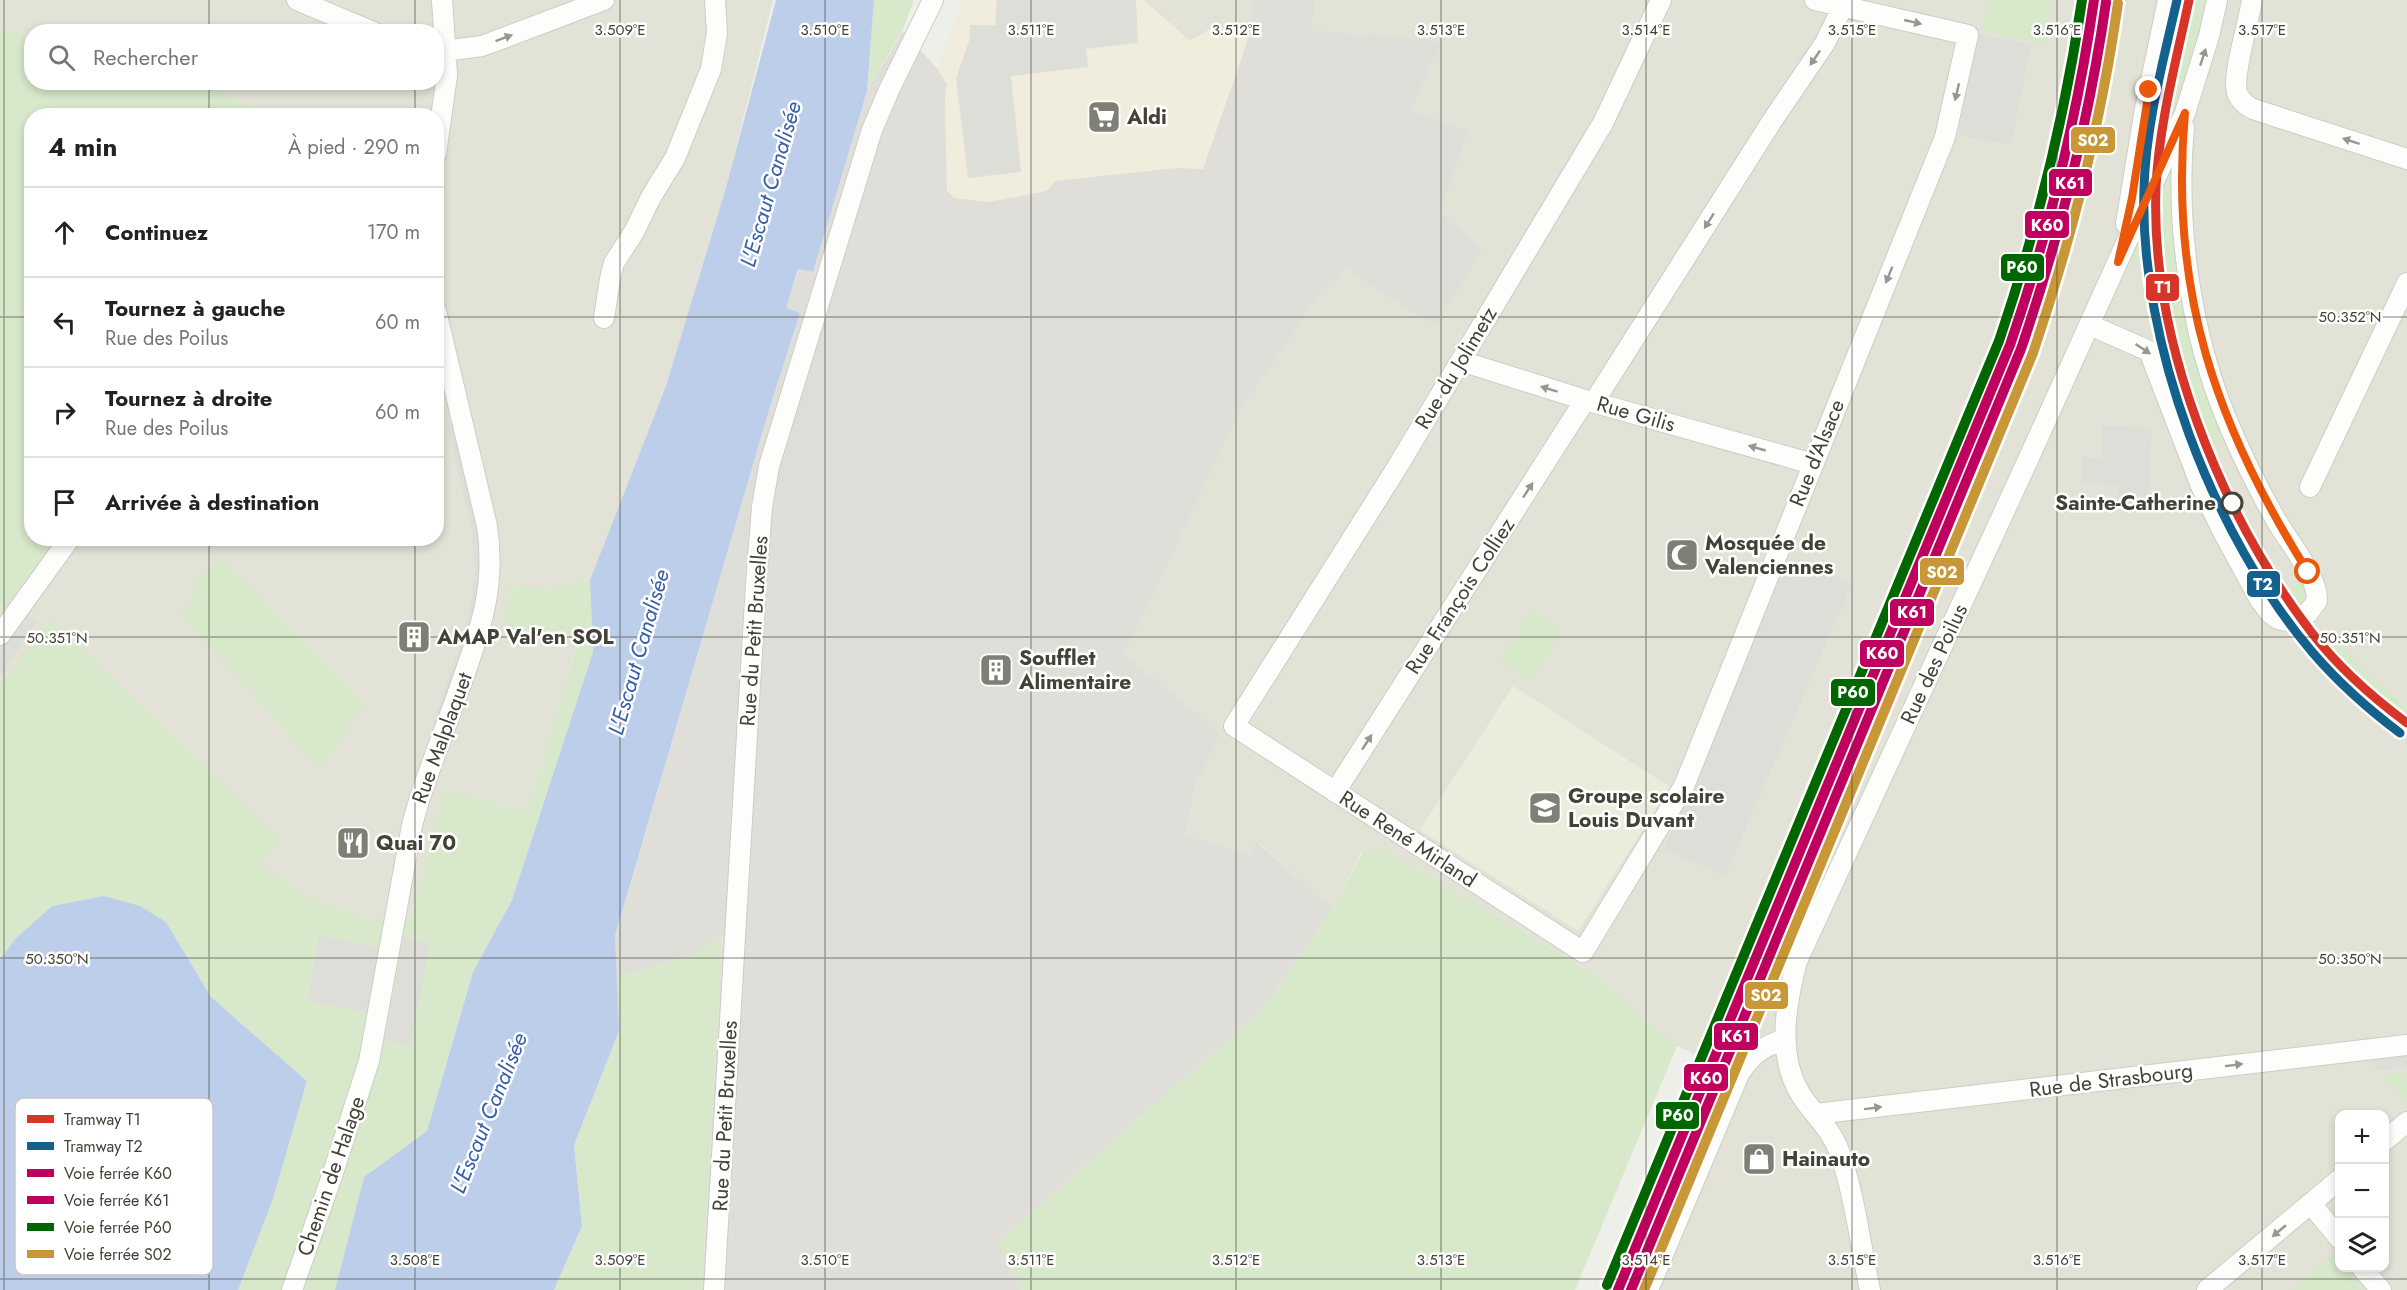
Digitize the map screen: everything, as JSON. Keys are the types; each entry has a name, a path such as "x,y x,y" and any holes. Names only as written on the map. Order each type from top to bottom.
{"street":[{"path":"297,0 354,24"},
{"path":"442,0 442,24"},
{"path":"444,52 482,46 604,0"},
{"path":"604,318 614,263 675,158 711,69 717,39 715,0"},
{"name":"Rue du Petit Bruxelles","path":"714,1290 756,584 766,477 872,130 933,0"},
{"name":"Rue du Jolimetz","path":"1234,726 1396,469 1603,123 1661,0"},
{"path":"1815,0 1843,6"},
{"name":"Rue des Poilus","path":"2118,262 2132,198 2145,109 2168,0"},
{"name":"Rue des Poilus","path":"1870,1290 1841,1159 1835,1142 1794,1081 1785,1039 1791,985 1803,946 2090,325 2185,113 2209,36 2217,0"},
{"path":"2252,0 2236,81 2241,102 2253,109 2407,159"},
{"name":"Rue d'Alsace","path":"1583,952 1683,786 1945,137 1968,35 1843,6"},
{"name":"Rue François Colliez","path":"1335,792 1825,43 1843,6"},
{"path":"444,74 446,96 444,108"},
{"path":"2090,325 2149,351 2201,486 2260,600 2270,613 2282,621 2292,621 2308,613 2318,601 2314,584 2268,506 2226,419 2197,321 2184,246 2182,159 2185,113"},
{"path":"2310,487 2407,283"},
{"name":"Rue Malplaquet","path":"369,1061 412,825 482,626 490,576 490,549 485,514 444,344"},
{"name":"Rue Gilis","path":"1461,361 1590,401 1813,464"},
{"path":"0,635 64,546"},
{"name":"Rue René Mirland","path":"1234,726 1583,952"},
{"path":"1648,1290 1738,1074 1747,1061 1761,1048 1785,1039"},
{"name":"Rue de Strasbourg","path":"1815,1114 2407,1045"},
{"name":"Chemin de Halage","path":"292,1290 337,1162 369,1061"},
{"path":"2389,1138 2406,1123"},
{"path":"2207,1290 2335,1183"},
{"path":"2311,1204 2335,1233"},
{"path":"2365,1272 2380,1290"}],"shaded area":[{"path":"0,0 773,0 725,191 666,386 590,580 548,589 507,586 505,632 577,645 527,812 444,789 411,922 368,918 302,894 260,863 280,839 0,686"},
{"path":"963,0 1143,0 1190,41 1212,28 1248,39 1203,169 1176,168 1055,181 1047,191 988,202 954,198 947,191 945,98 947,84 937,68"},
{"path":"997,0 1136,0 1138,43 1086,49 1088,67 1011,76 1021,172 968,178 956,78 969,41 970,25 995,25"},
{"path":"1143,0 1253,0 1248,39 1212,28 1190,41"},
{"path":"1253,0 1315,0 1312,30 1429,39 1441,44 1412,110 1469,131 1441,212 1482,250 1435,327 1346,269 1321,293 1238,414 1125,655 1221,733 1195,788 1186,835 1248,854 1257,842 1333,908 1263,1009 998,1242 1022,1290 702,1290 723,935 697,954 616,978 615,937 769,410 800,313 785,309 799,269 813,272 867,91 903,31 937,68 947,84 945,98 947,191 954,198 988,202 1047,191 1055,181 1176,168 1203,169 1248,39"},
{"path":"1265,0 1311,0 1308,34 1355,39 1426,64 1410,110 1466,131 1446,188 1434,183 1428,207 1408,215 1396,208 1323,203 1313,183 1333,119 1272,97 1275,61 1258,59"},
{"path":"1315,0 2407,0 2407,1290 1640,1290 1731,1071 1677,1046 1586,969 1377,846 1371,858 1362,851 1333,908 1258,842 1248,854 1186,835 1195,788 1221,733 1125,655 1238,414 1321,293 1346,269 1435,327 1441,212 1469,131 1412,110 1441,44 1429,39 1311,30"},
{"path":"1978,34 2031,44 2011,145 1958,135"},
{"path":"833,290 845,292 827,349 787,503 775,502 778,473"},
{"path":"455,421 480,527 480,602 440,727 433,723 464,633 472,599 475,572 472,529 446,423"},
{"path":"2103,425 2152,428 2148,504 2117,502 2118,485 2081,483 2083,457 2101,458"},
{"path":"744,510 750,512 745,541 734,709 721,708 732,571"},
{"path":"1790,557 1852,584 1725,876 1664,849"},
{"path":"26,614 38,621 0,677 0,651"},
{"name":"Groupe scolaire Louis Duvant","path":"1513,686 1670,787 1578,931 1420,830"},
{"path":"319,936 379,947 368,1012 308,1002"},
{"path":"404,938 430,943 410,1047 385,1040"},
{"path":"757,992 904,1010 881,1068 883,1107 891,1133 795,1142 791,1185 755,1187"},
{"path":"2407,1052 2407,1067 2378,1071 2367,1057"}],"green space":[{"path":"874,0 914,0 903,29 867,91"},
{"path":"1987,0 2052,0 2046,45 1983,30"},
{"path":"2175,0 2210,0 2181,100 2139,195"},
{"path":"0,30 24,35 24,90 215,90 256,108 24,108 24,546 51,546 0,615"},
{"path":"2176,148 2179,246 2229,439 2204,449 2175,365 2153,272 2129,260"},
{"path":"222,560 365,705 320,768 178,614 193,599 201,572"},
{"path":"590,580 593,652 512,900 473,972 427,1131 364,1177 335,1290 238,1290 273,1199 307,1081 211,997 166,922 104,896 52,906 15,939 0,960 0,686 50,619 280,839 261,864 302,894 368,918 411,922 444,789 527,812 577,646 505,632 507,586 548,589"},
{"path":"2302,581 2307,604 2292,613 2278,609 2272,599"},
{"path":"1531,610 1563,629 1531,681 1499,662"},
{"path":"2327,630 2368,674 2407,706 2407,729 2349,682 2313,642"},
{"path":"1376,845 1586,969 1677,1046 1575,1290 1022,1290 998,1242 1263,1009 1333,908 1363,851 1371,857"},
{"path":"723,934 702,1290 554,1290 582,1226 574,1145 619,1031 616,978 697,954"},
{"path":"2407,1073 2407,1099 2403,1103 2381,1076"},
{"path":"2335,1254 2335,1272 2349,1272 2364,1290 2291,1290"}],"water":[{"name":"L'Escaut Canalisée","path":"776,0 874,0 867,91 813,272 798,269 786,308 800,313 769,410 615,936 619,1031 574,1145 582,1226 554,1290 335,1290 364,1177 427,1131 473,972 512,900 593,652 590,580 666,386 725,191"},
{"path":"104,896 140,906 166,922 211,997 307,1081 273,1199 238,1290 0,1290 0,960 15,939 52,906"}],"tram line":[{"name":"T2","path":"2177,0 2152,117 2144,188 2146,247 2154,309 2169,372 2189,434 2214,495 2244,553 2277,606 2333,675 2400,733"},
{"name":"T1","path":"2189,0 2164,116 2156,187 2157,245 2165,304 2178,364 2197,422 2221,479 2248,534 2279,586 2312,633 2333,658 2407,723"}],"rail line":[{"name":"P60","path":"1607,1285 1999,341 2026,257 2048,172 2067,87 2082,0"},
{"name":"K60","path":"1618,1290 2010,345 2037,260 2060,174 2079,88 2094,0"},
{"name":"K61","path":"1631,1290 2021,349 2072,177 2091,90 2106,2"},
{"name":"S02","path":"1644,1290 2033,353 2084,180 2103,92 2118,3"}],"place":[{"name":"Aldi","path":"1104,117"},
{"name":"Sainte-Catherine","path":"2232,503"},
{"name":"Mosquée de Valenciennes","path":"1682,555"},
{"name":"AMAP Val'en SOL","path":"414,637"},
{"name":"Soufflet Alimentaire","path":"996,670"},
{"name":"Groupe scolaire Louis Duvant","path":"1545,808"},
{"name":"Quai 70","path":"353,843"},
{"name":"Hainauto","path":"1759,1159"}],"route":[{"path":"2149,90 2132,198 2118,262 2185,113 2182,145 2184,246 2197,321 2226,419 2265,499 2308,572"}]}
